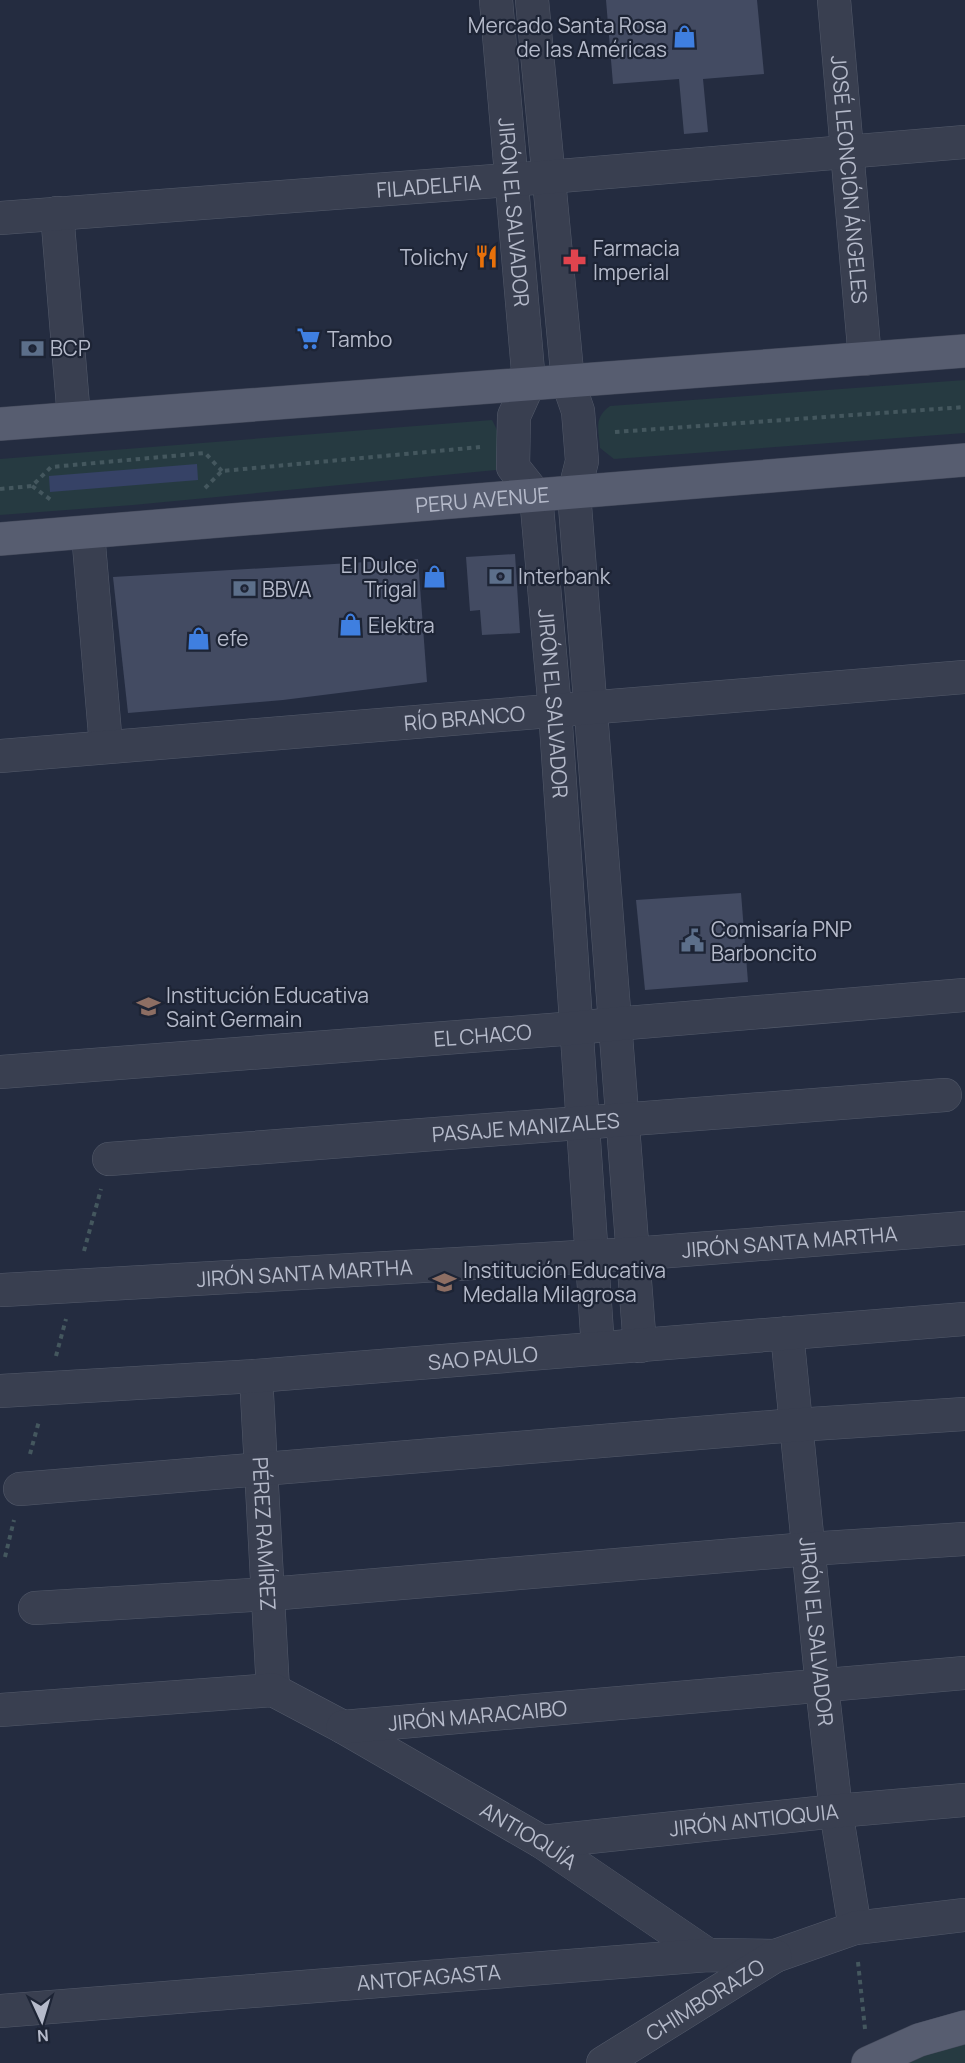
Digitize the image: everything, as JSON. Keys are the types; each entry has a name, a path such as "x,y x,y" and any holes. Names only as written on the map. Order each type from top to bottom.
{"main road":[{"path":"0,424 965,351"},
{"name":"PERU AVENUE","path":"0,539 965,460"},
{"path":"871,2062 919,2040 965,2027"}],"street":[{"name":"JIRÓN EL SALVADOR","path":"496,0 529,383 514,416 513,467 536,496 555,710 598,1348"},
{"name":"JIRÓN EL SALVADOR","path":"532,0 568,382 578,411 582,461 574,493 640,1346"},
{"name":"JOSÉ LEONCIÓN ÁNGELES","path":"834,0 865,359"},
{"name":"FILADELFIA","path":"0,218 548,177 965,142"},
{"path":"57,213 74,418"},
{"path":"88,533 106,746"},
{"name":"RÍO BRANCO","path":"0,756 965,677"},
{"name":"EL CHACO","path":"0,1072 576,1028 965,995"},
{"name":"PASAJE MANIZALES","path":"109,1159 945,1095"},
{"name":"JIRÓN SANTA MARTHA","path":"3,1290 632,1254 965,1228"},
{"name":"SAO PAULO","path":"0,1391 256,1376 965,1319"},
{"name":"JIRÓN EL SALVADOR","path":"787,1333 836,1810 855,1928"},
{"name":"PÉREZ RAMÍREZ","path":"256,1376 273,1690"},
{"path":"20,1489 796,1425 965,1414"},
{"path":"35,1608 269,1594 808,1549 965,1539"},
{"name":"JIRÓN MARACAIBO","path":"343,1727 965,1673"},
{"path":"0,1710 273,1690 343,1727"},
{"name":"ANTIOQUÍA","path":"343,1727 542,1842 708,1955"},
{"name":"JIRÓN ANTIOQUIA","path":"542,1842 836,1810 965,1800"},
{"name":"ANTOFAGASTA","path":"0,2011 708,1955 776,1956 855,1928 965,1915"},
{"name":"CHIMBORAZO","path":"603,2063 776,1956"}],"path":[{"path":"615,432 965,407"},
{"path":"0,489 32,486 51,467 205,453 222,471 487,446"},
{"path":"855,1928 865,2029 871,2062"}],"shaded area":[{"path":"965,380 965,433 614,459 600,448 599,420 610,406"},
{"path":"492,420 498,432 500,445 500,457 496,470 133,505 0,515 0,459"},
{"path":"965,2034 965,2063 886,2063"}],"water":[{"path":"197,464 198,480 50,492 49,476"}],"building":[{"name":"Mercado Santa Rosa de las Américas","path":"606,0 757,0 764,74 703,79 708,132 684,134 679,79 613,84"},
{"path":"515,554 520,633 482,635 480,610 470,611 466,557"},
{"path":"418,559 427,682 283,700 128,713 113,577"},
{"name":"Comisaría PNP Barboncito","path":"741,893 748,982 645,990 636,900"}],"place":[{"name":"Mercado Santa Rosa de las Américas","path":"685,37"},
{"name":"Tolichy","path":"486,257"},
{"name":"Farmacia Imperial","path":"575,260"},
{"name":"Tambo","path":"309,339"},
{"name":"BCP","path":"32,348"},
{"name":"Interbank","path":"500,576"},
{"name":"El Dulce Trigal","path":"435,577"},
{"name":"BBVA","path":"244,589"},
{"name":"Elektra","path":"350,625"},
{"name":"efe","path":"199,638"},
{"name":"Comisaría PNP Barboncito","path":"693,941"},
{"name":"Institución Educativa Saint Germain","path":"148,1007"},
{"name":"Institución Educativa Medalla Milagrosa","path":"445,1282"}]}
